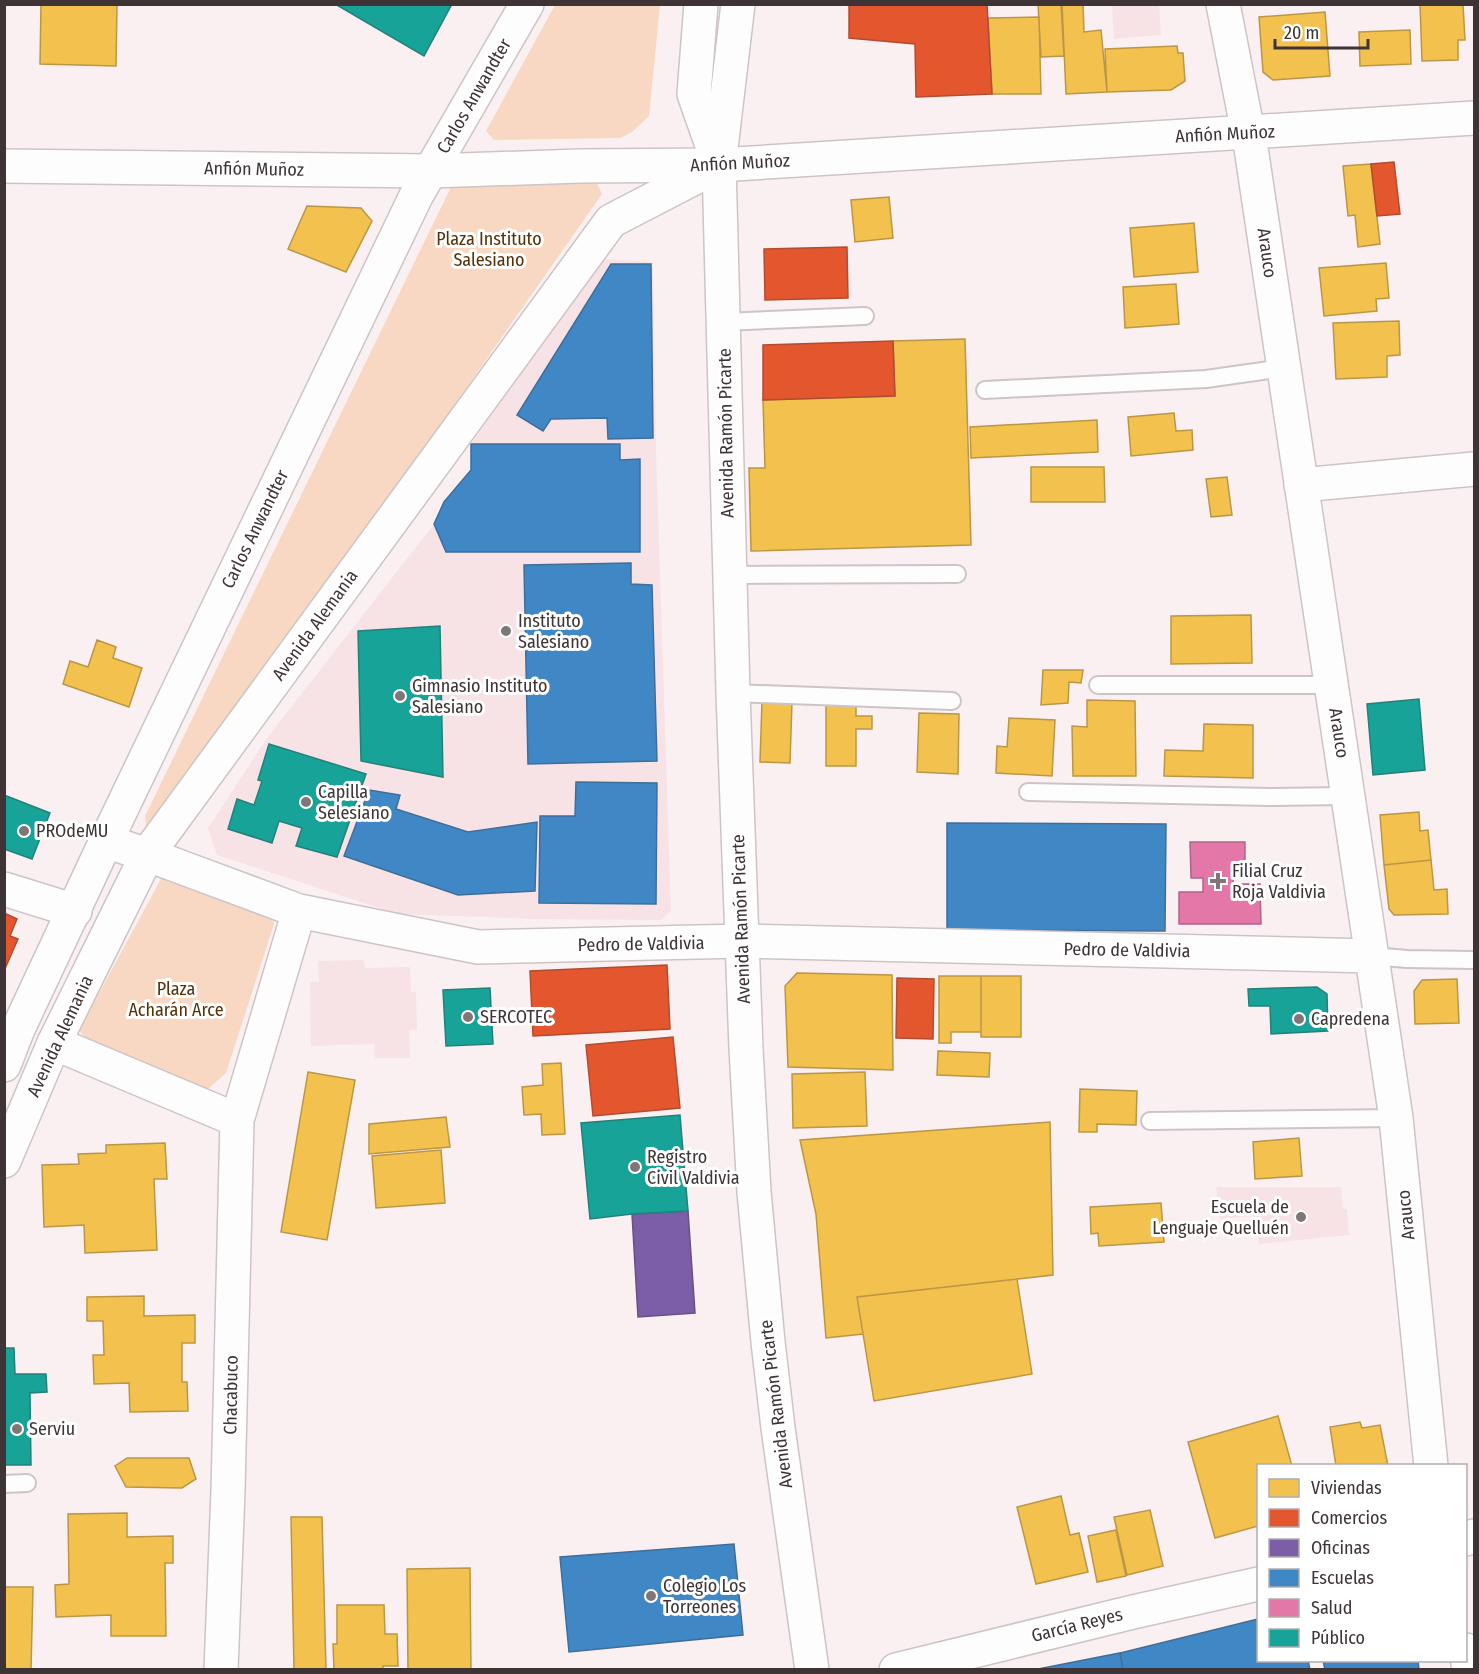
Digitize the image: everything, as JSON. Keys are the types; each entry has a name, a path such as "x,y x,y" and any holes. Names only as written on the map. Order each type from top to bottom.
{"street":[{"name":"Carlos Anwandter","path":"4,1065 18,1029 106,841 416,196 528,4"},
{"name":"Avenida Ramón Picarte","path":"701,4 694,94 719,165"},
{"name":"Avenida Ramón Picarte","path":"738,4 719,165 733,693 746,1049 754,1192 768,1342 812,1670"},
{"name":"Arauco","path":"1223,4 1248,132 1396,1118 1431,1464"},
{"name":"Anfión Muñoz","path":"4,166 431,171 580,166 719,165 1474,118"},
{"name":"Avenida Alemania","path":"4,1161 54,1043 147,855 611,220 719,165"},
{"path":"1301,485 1474,469"},
{"name":"Pedro de Valdivia","path":"106,841 298,911 478,947 743,941 1372,956"},
{"path":"4,889 75,911"},
{"name":"Chacabuco","path":"221,1670 237,1120 298,911"},
{"path":"54,1043 237,1120"},
{"name":"García Reyes","path":"896,1670 1257,1584"}],"lane":[{"path":"723,322 866,316"},
{"path":"985,390 1206,379 1284,368"},
{"path":"730,575 957,574"},
{"path":"1098,685 1332,685"},
{"path":"733,693 952,701"},
{"path":"1028,792 1270,797 1348,796"},
{"path":"1372,956 1474,960"},
{"path":"1150,1121 1396,1118"},
{"path":"4,1484 27,1483"}],"shaded area":[{"path":"1112,5 1159,5 1161,35 1114,39"},
{"name":"Instituto Salesiano","path":"603,259 653,262 656,452 671,911 661,920 534,919 398,914 217,855 208,828 267,738 434,524 444,502 471,470 471,444"},
{"path":"364,960 365,968 410,967 411,992 416,992 417,1030 409,1030 410,1058 375,1058 374,1044 311,1046 310,982 319,982 318,961"},
{"name":"Escuela de Lenguaje Quelluén","path":"1216,1187 1341,1187 1343,1209 1347,1209 1349,1235 1259,1244 1254,1216 1220,1219"}],"green space":[{"path":"555,5 660,5 649,116 632,132 620,138 494,140 486,131"},
{"name":"Plaza Instituto Salesiano","path":"595,179 602,194 159,827 152,830 146,826 145,816 451,187"},
{"name":"Plaza Acharán Arce","path":"172,875 270,911 274,924 226,1073 208,1089 91,1045 79,1030 161,879"}],"building: Viviendas":[{"path":"41,4 117,4 116,66 40,64"},
{"path":"1038,4 1061,4 1064,56 1041,57"},
{"path":"1062,4 1083,4 1084,32 1101,30 1107,92 1066,94"},
{"path":"1420,4 1463,4 1465,40 1458,40 1458,60 1422,61"},
{"path":"1325,12 1330,76 1273,80 1263,72 1259,17"},
{"path":"1039,17 1041,94 992,94 988,18"},
{"path":"1410,30 1411,64 1360,66 1359,32"},
{"path":"1177,46 1178,53 1183,53 1185,81 1171,90 1107,92 1105,49"},
{"path":"1371,164 1380,244 1358,247 1355,215 1348,216 1343,166"},
{"path":"889,197 893,238 855,242 851,200"},
{"path":"307,206 361,208 372,221 346,272 288,249"},
{"path":"1194,223 1198,272 1134,277 1130,228"},
{"path":"1386,263 1389,298 1376,299 1377,311 1324,316 1319,268"},
{"path":"1176,284 1179,324 1125,328 1123,287"},
{"path":"1399,321 1400,355 1387,356 1387,377 1336,379 1333,323"},
{"path":"965,339 971,545 751,551 749,468 765,468 763,400 895,396 893,341"},
{"path":"1174,413 1176,431 1192,430 1193,450 1131,456 1128,417"},
{"path":"1097,420 1098,452 971,458 970,427"},
{"path":"1031,467 1104,467 1105,502 1031,502"},
{"path":"1227,477 1232,515 1211,517 1206,479"},
{"path":"1251,615 1252,663 1171,664 1171,616"},
{"path":"97,640 116,647 113,658 142,668 129,707 63,684 70,661 88,667"},
{"path":"1043,670 1083,670 1081,683 1069,682 1068,703 1041,705"},
{"path":"1087,700 1135,701 1136,776 1073,776 1072,726 1087,727"},
{"path":"762,701 792,702 790,763 760,762"},
{"path":"826,704 856,704 856,716 872,716 872,729 856,729 856,766 826,766"},
{"path":"919,713 959,714 958,774 917,772"},
{"path":"1009,718 1055,720 1052,776 996,773 997,746 1007,747"},
{"path":"1204,724 1253,725 1253,778 1164,776 1165,750 1203,751"},
{"path":"1419,812 1420,831 1428,830 1431,860 1384,865 1380,815"},
{"path":"1431,860 1434,890 1447,889 1448,914 1394,915 1389,909 1384,865"},
{"path":"797,973 892,975 893,1070 788,1067 785,986"},
{"path":"939,976 981,976 981,1032 951,1032 951,1043 939,1043"},
{"path":"981,976 1021,976 1021,1037 981,1037"},
{"path":"1457,979 1459,1023 1415,1024 1414,991 1422,980"},
{"path":"938,1051 990,1053 989,1077 937,1075"},
{"path":"561,1063 565,1134 542,1135 541,1114 524,1115 522,1087 543,1085 542,1064"},
{"path":"308,1072 355,1080 327,1240 281,1232"},
{"path":"865,1072 867,1126 793,1128 792,1074"},
{"path":"1080,1089 1137,1091 1136,1125 1097,1124 1097,1132 1079,1132"},
{"path":"446,1117 450,1147 369,1154 369,1124"},
{"path":"1050,1122 1053,1275 857,1297 863,1334 826,1338 816,1214 800,1140"},
{"path":"1299,1138 1302,1176 1255,1179 1253,1142"},
{"path":"165,1143 167,1179 154,1179 157,1250 85,1253 84,1225 44,1227 42,1165 79,1164 78,1154 106,1153 106,1145"},
{"path":"441,1150 445,1203 376,1208 372,1156"},
{"path":"1161,1203 1164,1242 1099,1246 1098,1233 1091,1234 1090,1207"},
{"path":"1017,1279 1032,1374 874,1401 857,1297"},
{"path":"144,1296 144,1316 195,1315 195,1343 182,1343 182,1382 187,1382 188,1411 130,1412 129,1383 94,1384 93,1355 104,1355 103,1321 87,1321 87,1297"},
{"path":"1278,1416 1291,1464 1257,1464 1257,1526 1215,1538 1188,1442"},
{"path":"1360,1422 1362,1428 1380,1425 1388,1464 1336,1464 1330,1427"},
{"path":"127,1458 189,1458 196,1479 182,1488 126,1487 115,1466"},
{"path":"1061,1496 1070,1535 1079,1533 1088,1572 1036,1584 1017,1507"},
{"path":"1150,1510 1163,1566 1127,1575 1114,1517"},
{"path":"127,1513 127,1537 173,1536 173,1563 165,1563 166,1636 111,1636 111,1615 56,1617 55,1585 69,1584 68,1514"},
{"path":"291,1517 322,1517 326,1670 294,1670"},
{"path":"1116,1530 1126,1576 1097,1582 1088,1536"},
{"path":"470,1568 471,1669 408,1669 407,1569"},
{"path":"4,1587 33,1587 31,1670 4,1670"},
{"path":"337,1605 384,1605 385,1634 397,1634 398,1666 383,1666 383,1670 334,1670 333,1644 337,1644"}],"building: Comercios":[{"path":"849,4 987,4 992,94 916,97 915,44 849,38"},
{"path":"1394,162 1400,214 1377,216 1371,164"},
{"path":"847,247 848,298 765,300 764,249"},
{"path":"893,341 895,396 763,400 763,345"},
{"path":"4,913 17,919 10,936 18,939 4,971"},
{"path":"667,965 670,1029 533,1036 530,971"},
{"path":"897,978 934,979 933,1039 896,1038"},
{"path":"673,1037 680,1108 593,1116 586,1045"}],"building: Oficinas":[{"path":"688,1211 695,1313 638,1317 632,1214"}],"building: Escuelas":[{"path":"611,264 651,264 653,438 608,439 607,418 551,419 543,431 517,415"},
{"path":"471,444 620,444 620,460 640,459 640,552 446,552 434,524 444,502 471,470"},
{"path":"631,563 631,584 652,585 657,761 528,764 524,565"},
{"path":"576,782 657,783 656,904 539,903 540,816 575,816"},
{"path":"369,790 400,795 396,809 468,832 537,822 535,891 458,895 344,856"},
{"path":"947,823 1166,824 1165,931 947,930"},
{"name":"Colegio Los Torreones","path":"734,1544 743,1635 569,1652 560,1557"},
{"path":"1257,1619 1257,1662 1308,1662 1310,1670 1123,1670 1120,1653"},
{"path":"1120,1653 1123,1670 1033,1670"},
{"path":"1323,1662 1418,1662 1419,1670 1325,1670"}],"building: Salud":[{"name":"Filial Cruz Roja Valdivia","path":"1190,842 1245,842 1245,871 1233,872 1233,884 1260,884 1261,924 1179,924 1179,892 1203,892 1203,878 1191,878"}],"building: Público":[{"path":"335,4 452,4 424,56"},
{"name":"Gimnasio Instituto Salesiano","path":"440,626 443,777 361,761 358,631"},
{"path":"1419,699 1425,770 1373,775 1367,704"},
{"name":"Capilla Selesiano","path":"269,744 366,774 337,857 296,846 302,828 279,821 272,843 228,829 237,799 254,805 262,781 258,780"},
{"name":"PROdeMU","path":"4,795 50,813 32,859 4,849"},
{"name":"Capredena","path":"1317,987 1327,994 1328,1031 1271,1034 1270,1006 1249,1006 1248,989"},
{"name":"SERCOTEC","path":"490,988 493,1044 446,1046 443,990"},
{"name":"Registro Civil Valdivia","path":"680,1115 688,1211 590,1219 581,1123"},
{"name":"Serviu","path":"4,1348 14,1348 15,1374 46,1374 47,1392 30,1393 31,1465 4,1465"}],"place":[{"name":"Instituto Salesiano","path":"506,631"},
{"name":"Gimnasio Instituto Salesiano","path":"400,696"},
{"name":"Capilla Selesiano","path":"306,802"},
{"name":"PROdeMU","path":"24,831"},
{"name":"Filial Cruz Roja Valdivia","path":"1218,881"},
{"name":"SERCOTEC","path":"468,1017"},
{"name":"Capredena","path":"1299,1019"},
{"name":"Registro Civil Valdivia","path":"635,1167"},
{"name":"Escuela de Lenguaje Quelluén","path":"1301,1217"},
{"name":"Serviu","path":"17,1429"},
{"name":"Colegio Los Torreones","path":"651,1596"}]}
